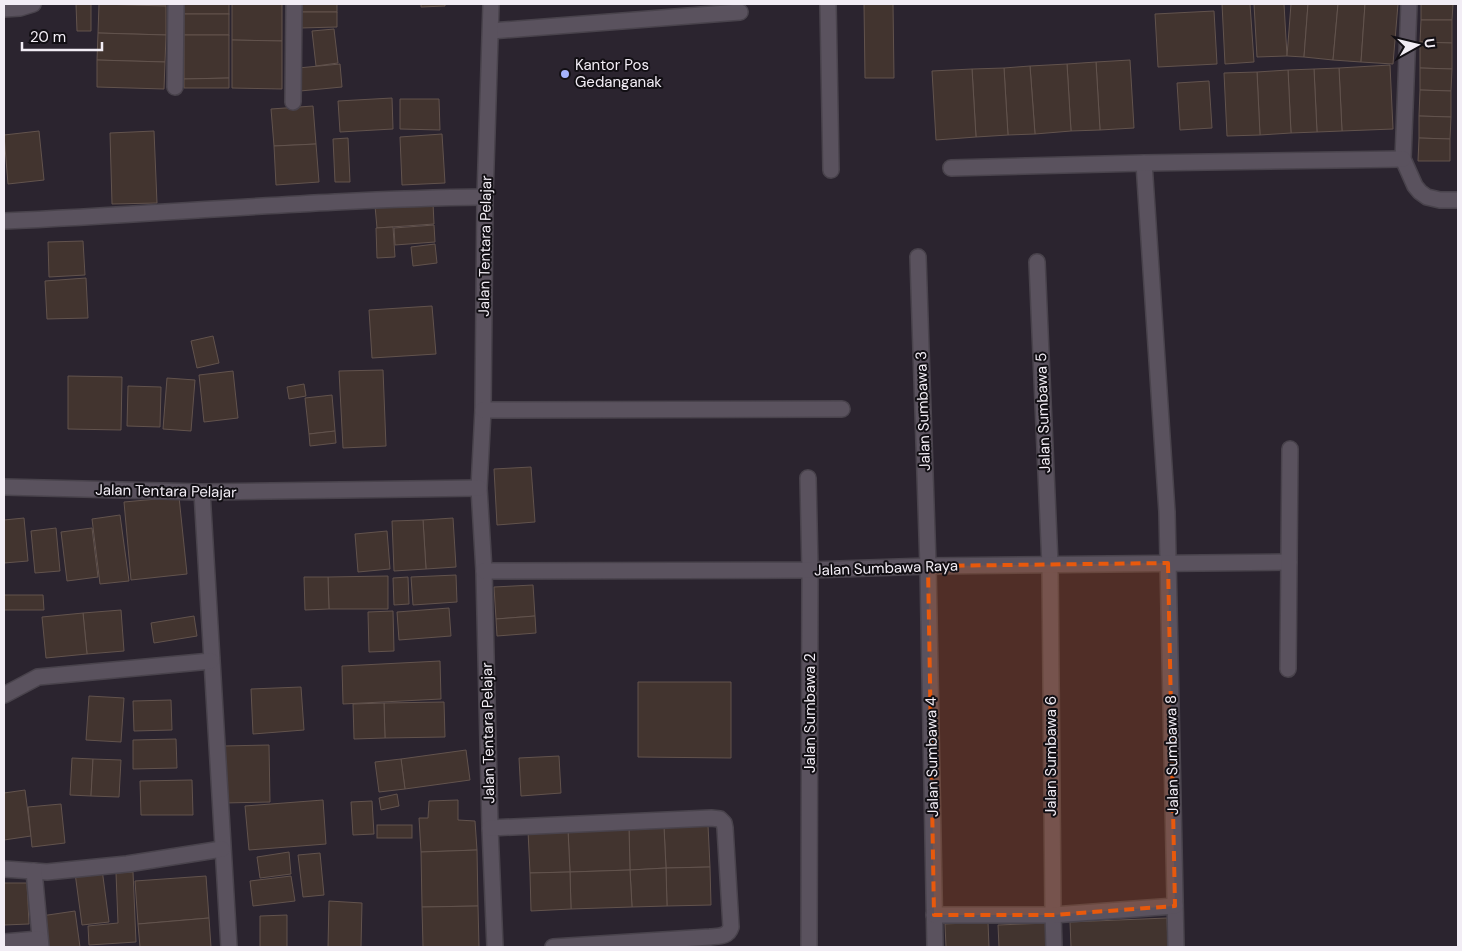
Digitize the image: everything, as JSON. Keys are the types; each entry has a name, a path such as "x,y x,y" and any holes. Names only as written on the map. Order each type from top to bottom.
{"street":[{"path":"4,9 20,8 33,4"},
{"path":"175,88 176,4"},
{"path":"293,102 294,4"},
{"name":"Jalan Tentara Pelajar","path":"491,4 479,488 484,571 490,828 495,947"},
{"path":"828,4 831,170"},
{"path":"1409,4 1403,159 1420,192 1427,197 1440,200 1458,200"},
{"path":"491,31 740,12"},
{"path":"951,168 1403,159"},
{"name":"Jalan Sumbawa 8","path":"1144,163 1167,512 1176,947"},
{"path":"4,221 101,217 331,201 485,197"},
{"name":"Jalan Sumbawa 3","path":"918,257 928,566"},
{"name":"Jalan Sumbawa 5","path":"1037,262 1050,564"},
{"path":"482,410 842,410"},
{"path":"1288,669 1290,449"},
{"name":"Jalan Sumbawa 2","path":"808,478 810,570 809,947"},
{"name":"Jalan Tentara Pelajar","path":"4,487 202,492 479,488"},
{"path":"202,492 229,947"},
{"name":"Jalan Sumbawa Raya","path":"484,571 810,570 928,566 1289,562"},
{"name":"Jalan Sumbawa 6","path":"1050,564 1054,947"},
{"name":"Jalan Sumbawa 4","path":"928,566 935,947"},
{"path":"4,695 38,677 211,661"},
{"path":"490,828 711,818 724,822 731,927 728,934 724,936 553,947"},
{"path":"4,869 47,872 127,864 222,849"},
{"path":"4,942 40,943 34,871"},
{"path":"934,915 1053,915 1175,906"}],"highlighted area":[{"path":"1168,563 1175,906 1053,915 934,915 928,566"}],"building":[{"path":"76,4 91,4 91,31 77,31"},
{"path":"99,4 166,4 166,6"},
{"path":"99,4 166,6 166,35 98,33"},
{"path":"184,4 229,4 229,14 184,14"},
{"path":"232,4 282,4 282,41 232,40"},
{"path":"300,4 337,4 337,12 300,12"},
{"path":"421,4 445,4 445,6 421,7"},
{"path":"864,4 893,4 894,78 865,78"},
{"path":"1222,4 1250,4 1254,62 1225,64"},
{"path":"1254,4 1284,4 1287,56 1257,57"},
{"path":"1291,4 1308,4 1304,57 1287,56"},
{"path":"1308,4 1338,4 1333,60 1304,57"},
{"path":"1338,4 1365,4 1361,62 1333,60"},
{"path":"1365,4 1398,4 1393,64 1361,62"},
{"path":"1421,4 1453,4 1452,20 1421,20"},
{"path":"1214,11 1217,64 1158,67 1155,14"},
{"path":"300,12 337,12 337,27 300,28"},
{"path":"184,14 229,14 229,35 184,35"},
{"path":"1421,20 1452,20 1452,43 1420,42"},
{"path":"334,29 338,63 316,66 312,31"},
{"path":"98,33 166,35 165,62 97,60"},
{"path":"184,35 229,35 229,78 184,79"},
{"path":"232,40 282,41 282,89 232,88"},
{"path":"1420,42 1452,43 1452,69 1420,68"},
{"path":"97,60 165,62 164,89 97,87"},
{"path":"1130,60 1134,128 1100,130 1096,62"},
{"path":"1096,62 1100,130 1071,131 1067,64"},
{"path":"340,64 342,87 300,91 298,68"},
{"path":"1067,64 1071,131 1035,134 1030,66"},
{"path":"1390,65 1393,129 1342,131 1339,68"},
{"path":"1030,66 1035,134 1008,135 1004,68"},
{"path":"1004,68 1008,135 976,137 972,69"},
{"path":"1339,68 1342,131 1317,132 1314,69"},
{"path":"1420,68 1452,69 1451,91 1420,90"},
{"path":"972,69 976,137 936,140 932,71"},
{"path":"1314,69 1317,132 1291,133 1288,70"},
{"path":"1288,70 1291,133 1260,135 1257,72"},
{"path":"1257,72 1260,135 1227,136 1224,73"},
{"path":"229,78 229,88 184,88 184,79"},
{"path":"1209,81 1212,128 1180,130 1177,83"},
{"path":"1420,90 1451,91 1451,117 1419,116"},
{"path":"392,98 393,129 340,132 338,101"},
{"path":"400,99 439,99 440,130 400,129"},
{"path":"313,106 316,144 274,146 271,109"},
{"path":"1419,116 1451,117 1450,139 1419,138"},
{"path":"39,131 44,180 8,184 4,135"},
{"path":"154,131 157,203 112,204 110,133"},
{"path":"442,134 445,183 402,185 400,137"},
{"path":"348,138 350,182 335,182 333,139"},
{"path":"1419,138 1450,139 1450,161 1418,161"},
{"path":"316,144 319,182 276,185 274,146"},
{"path":"433,203 434,224 377,228 375,206"},
{"path":"434,225 435,242 395,245 394,228"},
{"path":"393,227 395,257 377,258 376,228"},
{"path":"83,241 85,275 49,277 48,242"},
{"path":"435,244 437,263 413,266 411,247"},
{"path":"86,278 88,318 47,319 45,281"},
{"path":"432,306 436,354 372,358 369,310"},
{"path":"213,336 219,363 197,368 191,341"},
{"path":"383,370 386,446 343,448 339,371"},
{"path":"233,371 238,418 204,422 199,375"},
{"path":"68,376 122,377 121,430 68,429"},
{"path":"167,378 195,380 191,431 163,429"},
{"path":"304,384 306,396 289,399 287,387"},
{"path":"128,386 161,387 160,427 127,426"},
{"path":"332,395 335,431 309,434 305,398"},
{"path":"335,431 336,443 310,446 309,434"},
{"path":"531,467 535,522 497,525 494,469"},
{"path":"179,497 187,574 131,580 124,502"},
{"path":"120,515 129,581 100,584 92,519"},
{"path":"24,518 28,561 4,563 4,520"},
{"path":"453,518 456,567 426,569 423,520"},
{"path":"423,520 426,569 394,571 392,521"},
{"path":"56,528 60,571 35,573 31,531"},
{"path":"92,528 98,577 67,581 61,532"},
{"path":"387,531 390,569 358,572 355,534"},
{"path":"456,575 457,602 413,605 411,577"},
{"path":"388,576 388,609 329,609 328,577"},
{"path":"304,577 328,577 329,609 305,610"},
{"path":"408,577 409,604 394,605 393,578"},
{"path":"533,585 535,616 496,619 494,587"},
{"path":"4,595 43,595 44,610 4,610"},
{"path":"449,608 451,636 399,640 397,612"},
{"path":"121,610 124,651 87,654 83,613"},
{"path":"393,611 394,651 369,652 368,612"},
{"path":"83,613 87,654 46,658 42,617"},
{"path":"194,616 197,636 154,643 151,623"},
{"path":"535,616 536,633 497,636 496,619"},
{"path":"440,661 441,699 343,704 342,666"},
{"path":"638,682 731,682 731,758 638,757"},
{"path":"301,687 304,730 253,734 251,689"},
{"path":"89,696 124,698 121,742 86,740"},
{"path":"171,700 172,730 134,731 133,701"},
{"path":"444,702 445,737 385,738 384,703"},
{"path":"384,703 385,738 354,739 353,704"},
{"path":"176,739 177,768 133,769 133,740"},
{"path":"269,745 270,802 224,803 223,746"},
{"path":"466,750 470,780 405,789 401,759"},
{"path":"559,756 561,793 521,796 519,758"},
{"path":"72,758 93,759 91,796 70,795"},
{"path":"93,759 121,760 119,797 91,796"},
{"path":"401,759 405,789 379,792 375,762"},
{"path":"192,780 193,815 141,815 140,781"},
{"path":"25,790 31,836 4,840 4,793"},
{"path":"397,794 399,806 381,810 379,798"},
{"path":"323,800 326,844 249,850 245,806"},
{"path":"458,800 458,820 475,821 477,850 421,852 419,818 428,818 429,801"},
{"path":"372,801 374,834 353,835 351,802"},
{"path":"61,804 65,843 32,847 28,807"},
{"path":"377,825 412,825 412,838 377,838"},
{"path":"708,825 710,867 666,868 664,827"},
{"path":"664,827 666,868 630,870 629,828"},
{"path":"629,828 630,870 570,872 568,830"},
{"path":"568,830 570,872 530,873 528,831"},
{"path":"477,850 478,906 422,907 421,852"},
{"path":"289,852 291,874 260,878 257,857"},
{"path":"320,853 324,895 303,897 298,855"},
{"path":"710,867 711,905 667,906 666,868"},
{"path":"666,868 667,906 632,907 630,870"},
{"path":"102,869 109,922 82,925 75,873"},
{"path":"630,870 632,907 571,909 570,872"},
{"path":"133,872 136,942 89,945 88,926 118,923 116,873"},
{"path":"570,872 571,909 531,911 530,873"},
{"path":"206,876 209,918 138,924 135,881"},
{"path":"291,876 295,901 253,906 250,881"},
{"path":"4,883 27,883 29,924 4,925"},
{"path":"329,901 362,903 361,947 328,947"},
{"path":"478,906 479,947 423,947 422,907"},
{"path":"75,911 80,947 45,947 41,916"},
{"path":"287,915 287,947 260,947 260,916"},
{"path":"209,918 211,947 140,947 138,924"},
{"path":"1167,918 1168,947 1071,947 1070,922"},
{"path":"988,922 989,947 946,947 945,924"},
{"path":"1048,923 1049,947 999,947 998,925"}],"place":[{"name":"Kantor Pos Gedanganak","path":"565,74"}]}
